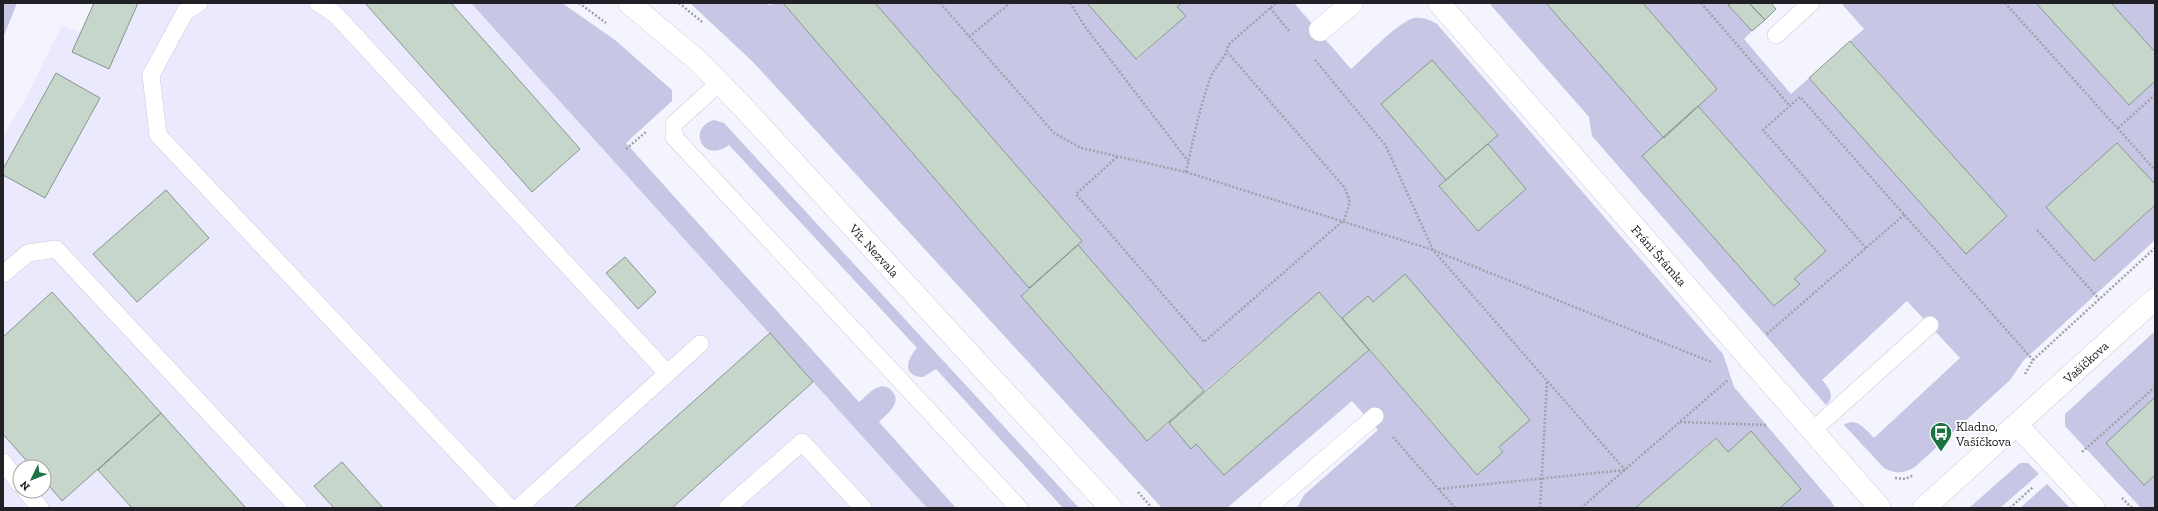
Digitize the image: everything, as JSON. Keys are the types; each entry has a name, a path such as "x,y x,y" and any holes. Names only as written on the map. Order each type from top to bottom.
{"street":[{"name":"Vít. Nezvala","path":"629,3 660,28 719,82 1110,508"},
{"path":"1320,30 1352,3"},
{"name":"Fráni Šrámka","path":"1439,3 1880,508"},
{"name":"Vašíčkova","path":"1924,508 2155,299"},
{"path":"2017,425 2094,508"}],"lane":[{"path":"199,3 185,12 150,75 158,135 510,508"},
{"path":"318,3 335,14 667,373"},
{"path":"1776,35 1811,3"},
{"path":"719,82 674,124 674,136 1019,508"},
{"path":"3,274 28,253 56,249 298,508"},
{"path":"1812,431 1930,325"},
{"path":"518,508 700,344"},
{"path":"1268,508 1375,416"},
{"path":"727,508 802,442 864,508"},
{"path":"3,462 12,474"},
{"path":"33,499 40,508"}],"path":[{"path":"579,3 608,25"},
{"path":"940,3 1054,133 1074,146 1186,172 1344,220 1433,250 1715,363"},
{"path":"969,37 1010,3"},
{"path":"1070,3 1086,28 1188,161"},
{"path":"1117,157 1076,194 1204,342 1344,220 1350,202 1345,188 1228,53 1228,45 1276,3"},
{"path":"1701,3 1790,106"},
{"path":"2005,3 2155,170"},
{"path":"1270,8 1294,36"},
{"path":"1186,172 1210,79 1218,62 1228,53"},
{"path":"1313,59 1386,146 1433,250 1625,470"},
{"path":"2118,128 2155,95"},
{"path":"1866,248 1763,130 1800,97 2033,360"},
{"path":"626,149 650,128"},
{"path":"1761,339 1905,214"},
{"path":"2037,230 2099,299"},
{"path":"2020,379 2033,360 2155,248"},
{"path":"1581,508 1733,376"},
{"path":"1540,508 1547,380"},
{"path":"2081,453 2155,387"},
{"path":"1679,422 1768,425"},
{"path":"1455,508 1439,490 1625,470"},
{"path":"1893,478 1905,479 1917,474"}],"shaded area":[{"path":"3,3 17,3 3,38"},
{"path":"94,3 471,3 927,508 3,508 3,137 27,96 62,25 81,33"},
{"path":"471,3 562,3 615,40 672,90 672,101 626,143 859,402 871,391 881,386 887,387 891,390 895,395 895,403 893,408 879,422 956,508 927,508"},
{"path":"690,3 766,3 768,5 783,3 1029,288 1021,296 1147,441 1169,423 1191,448 1196,444 1224,475 1369,350 1477,475 1503,452 1405,275 1373,302 1368,296 1342,318 1319,292 1204,391 1078,245 1082,241 875,3 1087,3 1137,59 1186,16 1177,7 1182,3 1294,3 1351,69 1382,40 1400,26 1414,18 1429,20 1437,24 1723,354 1734,387 1831,501 1835,508 1780,508 1801,489 1751,431 1728,452 1715,438 1635,508 1297,508 1304,495 1378,430 1352,401 1227,508 1162,508 753,62","holes":["1432,60 1498,134 1488,144 1526,189 1478,231 1439,186 1446,180 1381,104"]},
{"path":"1489,3 1546,3 1664,138 1643,157 1774,306 1799,285 1794,279 1826,251 1698,106 1717,89 1643,3 1731,3 1729,5 1752,31 1744,39 1791,94 1809,78 1966,253 2007,216 1850,41 1864,29 1841,3 2036,3 2129,105 2155,81 2155,184 2117,143 2046,207 2094,261 2155,205 2155,240 2023,361 2010,380 1915,467 1903,472 1892,471 1884,468 1844,425 1853,422 1857,423 1874,438 1960,358 1907,301 1822,380 1829,389 1831,395 1829,402 1826,405 1592,136 1589,117"},
{"path":"2111,3 2155,3 2155,52"},
{"path":"714,120 724,123 1079,508 1063,508 936,369 923,377 911,374 908,366 913,352 917,348 729,145 720,150 712,151 705,148 701,143 701,130 706,124"},
{"path":"2155,331 2155,397 2106,443 2144,485 2155,475 2155,508 2141,508 2065,426 2065,414"},
{"path":"2020,463 2028,463 2039,474 2000,508 1969,508"},
{"path":"2047,484 2070,508 2020,508"}],"building":[{"path":"94,3 138,3 109,69 72,52"},
{"path":"365,3 451,3 580,149 532,192"},
{"path":"783,3 875,3 1082,241 1029,288"},
{"path":"1087,3 1182,3 1177,7 1186,16 1136,59"},
{"path":"1546,3 1643,3 1717,89 1664,138"},
{"path":"1731,3 1749,3 1765,20 1752,31 1728,5"},
{"path":"1749,3 1771,3 1776,9 1765,20"},
{"path":"2036,3 2111,3 2155,52 2155,81 2129,105"},
{"path":"1850,41 2007,216 1966,254 1809,78"},
{"path":"1432,60 1498,135 1446,180 1381,104"},
{"path":"56,73 100,98 45,198 3,175 3,169"},
{"path":"1698,106 1826,251 1794,279 1800,284 1774,306 1642,156"},
{"path":"2117,143 2155,184 2155,205 2094,261 2046,207"},
{"path":"1488,144 1526,189 1478,231 1439,186"},
{"path":"166,190 209,238 137,302 93,254"},
{"path":"1078,245 1204,391 1147,441 1021,296"},
{"path":"625,257 656,292 638,309 606,273"},
{"path":"1405,274 1530,420 1499,447 1503,452 1477,475 1342,318 1368,296 1373,302"},
{"path":"52,292 161,413 62,501 52,489 52,459 25,459 3,434 3,337"},
{"path":"1319,292 1369,350 1224,475 1196,444 1191,449 1169,423"},
{"path":"770,333 813,382 672,508 574,508"},
{"path":"2155,397 2155,475 2144,485 2106,443"},
{"path":"161,413 246,508 132,508 98,470"},
{"path":"1751,431 1801,489 1780,508 1635,508 1716,438 1728,452"},
{"path":"342,462 383,508 334,508 314,486"}],"place":[{"name":"Kladno, Vašíčkova","path":"1941,452"}]}
